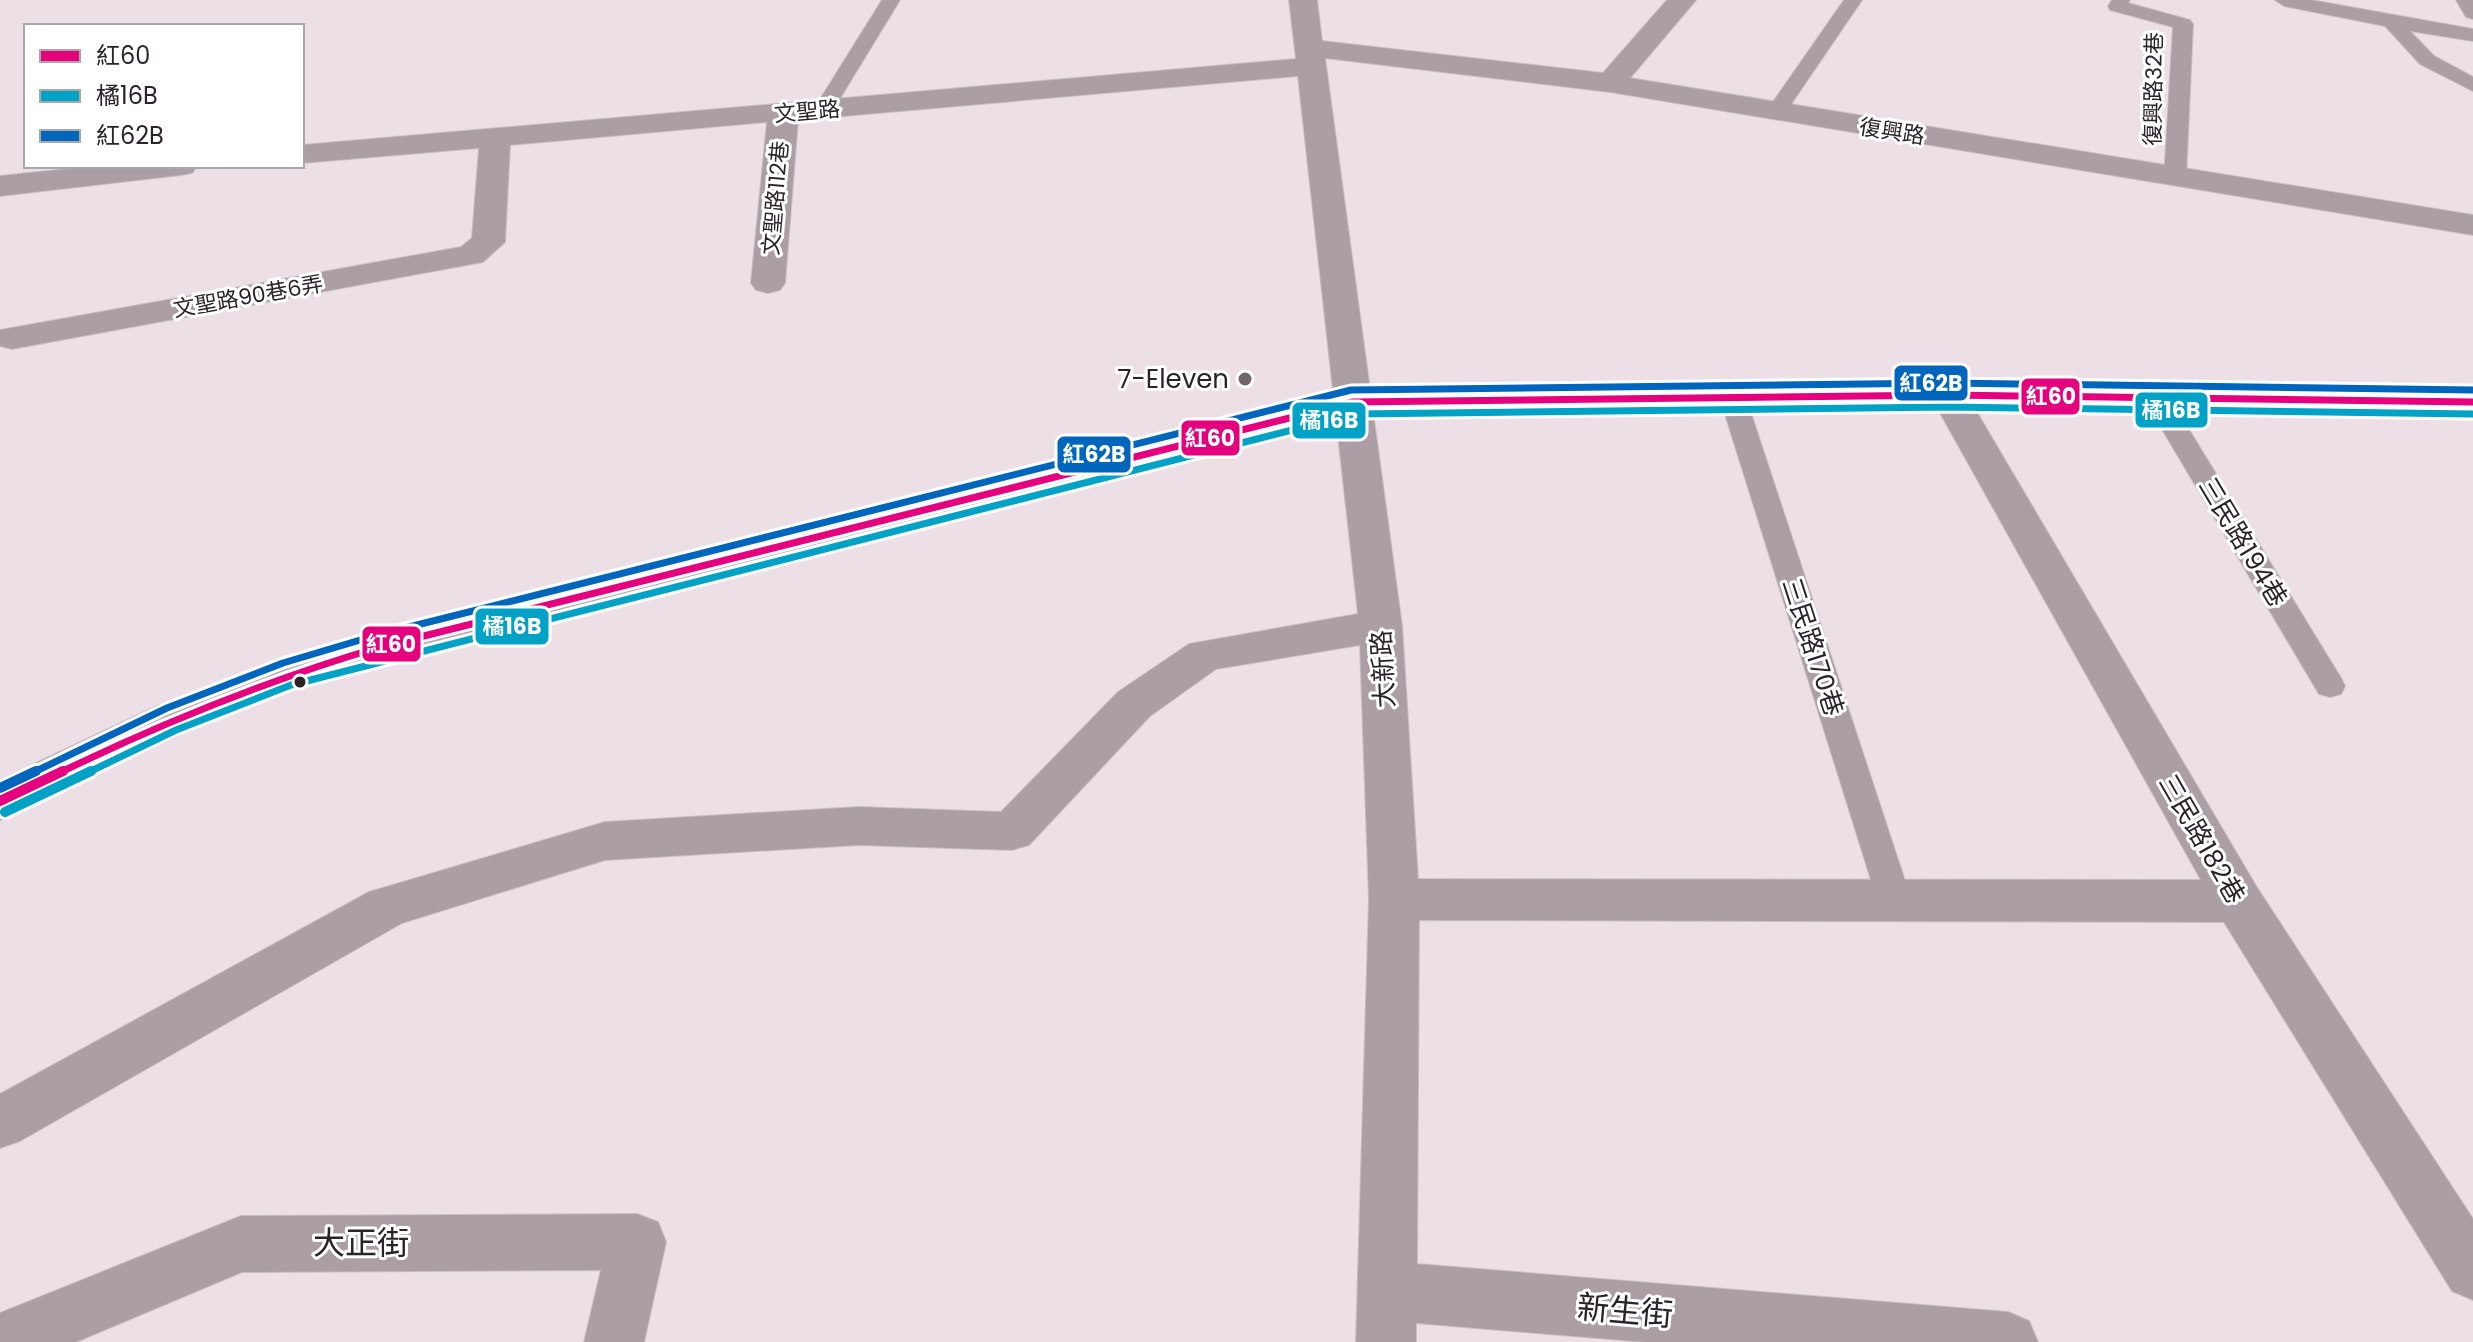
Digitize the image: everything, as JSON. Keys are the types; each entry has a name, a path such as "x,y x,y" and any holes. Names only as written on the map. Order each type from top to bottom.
{"main road":[{"path":"0,801 171,719 301,670 1353,402 1732,395 2473,402"}],"street":[{"name":"大新路","path":"1303,0 1381,626 1394,899 1386,1316"},
{"path":"1610,83 1682,0"},
{"name":"文聖路","path":"304,154 783,113 1310,57"},
{"name":"復興路","path":"1310,57 1610,83 2473,225"},
{"name":"文聖路112巷","path":"768,283 783,113"},
{"name":"文聖路90巷6弄","path":"12,338 471,255 483,250 488,242 495,139"},
{"path":"0,186 163,168"},
{"name":"三民路182巷","path":"1949,395 2238,901 2473,1271"},
{"path":"0,1123 387,907 605,841 859,826 1012,831 1134,704 1204,655 1381,626"},
{"path":"1394,899 2238,901"},
{"name":"大正街","path":"3,1342 241,1244 637,1242 614,1342"},
{"name":"新生街","path":"1386,1316 2008,1342"}],"lane":[{"path":"824,109 891,0"},
{"path":"1776,112 1853,0"},
{"name":"復興路32巷","path":"2121,0 2117,6 2183,24 2175,178"},
{"path":"2284,0 2473,35"},
{"path":"2465,0 2473,13"},
{"path":"2391,22 2427,60 2473,85"},
{"name":"三民路170巷","path":"1732,395 1894,899"},
{"name":"三民路194巷","path":"2156,397 2330,686"}],"transit line":[{"name":"紅62B","path":"0,788 167,708 283,663 377,635 1351,390 1949,383 2473,390"},
{"name":"紅60","path":"0,801 171,719 287,674 380,647 1353,402 1949,395 2473,402"},
{"name":"橘16B","path":"5,812 176,730 291,685 383,659 1355,414 1949,407 2473,414"}],"place":[{"name":"7-Eleven","path":"1245,379"}]}
